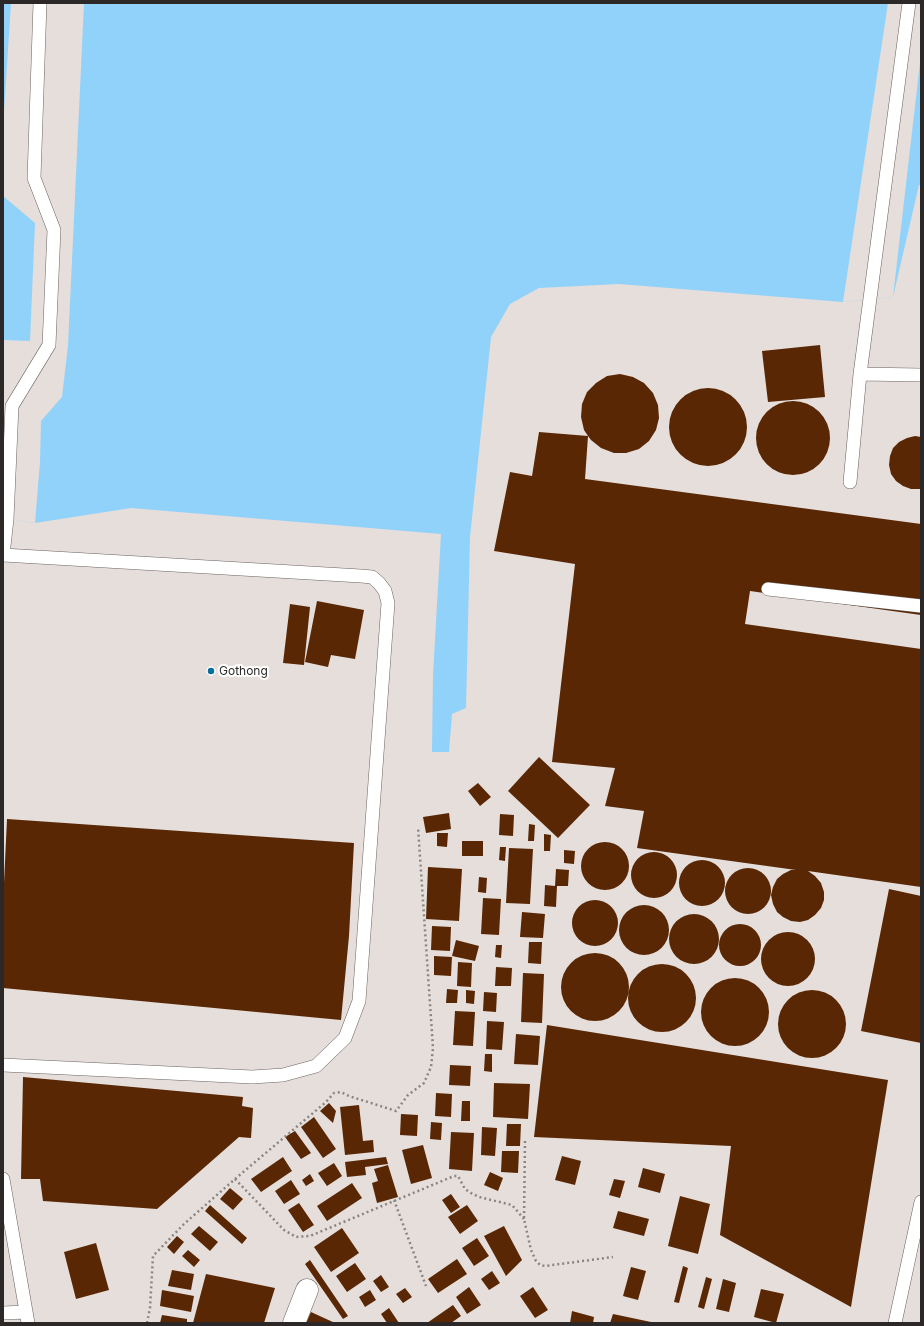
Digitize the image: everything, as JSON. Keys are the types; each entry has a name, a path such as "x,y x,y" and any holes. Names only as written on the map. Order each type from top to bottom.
{"street":[{"path":"294,1323 307,1290"}],"lane":[{"path":"3,1065 252,1077 283,1075 316,1066 344,1038 359,1002 388,603 385,591 372,577 3,555 7,519 12,406 48,345 54,230 34,178 40,3"},
{"path":"850,482 860,374 909,3"},
{"path":"860,374 921,375"},
{"path":"768,589 921,606"},
{"path":"3,1179 27,1317 3,1313"},
{"path":"895,1323 921,1202"}],"path":[{"path":"147,1323 150,1308 153,1256 184,1224 235,1179 334,1094 341,1092 396,1111 408,1095 424,1083 431,1067 433,1048 418,827"},
{"path":"525,1141 524,1219 531,1250 536,1261 540,1265 545,1266 613,1257"},
{"path":"235,1179 284,1230 296,1237 310,1236 394,1200 451,1177 458,1176 465,1189 471,1193 493,1201 512,1205 524,1219"},
{"path":"394,1200 426,1286"}],"water":[{"path":"3,3 921,3 921,185 919,185 893,297 843,302 619,284 539,288 510,304 491,337 470,537 466,708 452,714 449,752 432,752 433,675 441,534 131,508 35,523 3,518"}],"pier":[{"path":"11,3 84,3 68,346 62,397 41,421 40,462 35,523 3,518 3,340 30,341 35,223 3,196 3,127"},
{"path":"888,3 921,3 921,54 893,297 843,302"}],"building":[{"path":"820,345 825,397 768,402 762,351"},
{"path":"620,374 633,377 644,383 653,393 658,405 659,418 656,430 649,441 639,449 626,453 614,453 601,448 591,440 584,430 581,417 582,404 587,392 596,383 607,376"},
{"path":"708,388 723,391 736,399 744,412 747,427 744,442 736,455 723,463 708,466 693,463 680,455 672,442 669,427 672,412 680,399 693,391"},
{"path":"793,401 814,407 824,417 830,438 824,459 814,469 793,475 772,469 762,459 756,438 762,417 772,407"},
{"path":"539,432 588,436 585,479 921,524 921,615 750,591 745,624 921,649 921,887 808,871 821,883 824,892 824,900 821,908 808,920 800,922 791,921 777,912 771,895 777,879 791,870 796,870 637,848 644,811 605,806 615,768 552,762 575,564 494,551 510,472 532,476"},
{"path":"915,436 921,437 921,489 911,489 896,481 891,474 889,465 893,448 899,442"},
{"path":"317,601 364,610 355,659 331,655 328,667 305,662"},
{"path":"290,604 310,607 304,665 283,663"},
{"path":"539,757 590,805 558,838 508,791"},
{"path":"478,783 491,797 480,806 468,791"},
{"path":"449,813 451,829 426,833 423,817"},
{"path":"500,814 514,815 513,836 499,835"},
{"path":"7,819 354,843 349,936 341,1020 3,988 3,904"},
{"path":"529,824 535,825 534,841 528,841"},
{"path":"437,833 448,833 447,847 437,846"},
{"path":"544,834 551,835 550,851 544,851"},
{"path":"462,841 483,841 483,856 462,856"},
{"path":"600,842 610,842 622,849 629,861 629,871 622,883 610,890 600,890 592,886 585,879 581,871 581,861 585,853 592,846"},
{"path":"500,847 506,847 505,861 499,860"},
{"path":"509,848 533,849 530,904 506,903"},
{"path":"564,850 575,851 574,864 564,863"},
{"path":"650,852 658,852 667,856 673,862 677,875 673,888 667,894 658,898 650,898 641,894 635,888 631,879 631,871 635,862 641,856"},
{"path":"707,860 711,861 721,870 724,874 724,892 715,902 707,906 697,906 689,902 680,892 679,878 683,870 693,861"},
{"path":"428,867 462,869 459,921 426,919"},
{"path":"743,868 753,868 761,872 767,878 771,886 771,896 767,904 761,910 753,914 743,914 735,910 729,904 725,896 725,886 729,878 735,872"},
{"path":"556,869 569,870 568,886 557,886 556,907 544,906 545,885 555,886"},
{"path":"479,877 487,878 486,893 478,892"},
{"path":"889,889 921,896 921,1043 861,1031"},
{"path":"483,898 501,899 499,935 481,934"},
{"path":"590,900 600,900 608,904 614,910 618,918 618,928 614,936 608,942 600,946 590,946 582,942 576,936 572,928 572,918 576,910 582,904"},
{"path":"639,905 649,905 662,912 669,925 669,935 662,948 649,955 639,955 630,951 623,944 619,935 619,925 623,916 630,909"},
{"path":"522,912 545,914 543,938 520,937"},
{"path":"694,914 708,918 715,925 719,939 715,953 708,960 694,964 680,960 673,953 669,939 673,925 680,918"},
{"path":"736,924 744,924 755,930 761,941 761,949 755,960 744,966 736,966 725,960 719,949 719,941 725,930"},
{"path":"432,926 451,927 450,951 431,950"},
{"path":"788,932 798,934 807,940 813,949 815,959 813,969 807,978 798,984 788,986 778,984 769,978 763,969 761,959 763,949 769,940 778,934"},
{"path":"456,940 479,946 475,961 452,956"},
{"path":"529,942 542,942 541,964 528,963"},
{"path":"496,945 502,945 501,958 495,957"},
{"path":"595,953 608,956 619,963 626,974 629,987 626,1000 619,1011 608,1018 595,1021 582,1018 571,1011 564,1000 561,987 564,974 571,963 582,956"},
{"path":"434,956 452,957 451,976 434,975"},
{"path":"458,962 472,963 471,987 457,986"},
{"path":"662,964 675,967 686,974 693,985 696,998 693,1011 686,1022 675,1029 662,1032 649,1029 638,1022 631,1011 628,998 631,985 638,974 649,967"},
{"path":"496,967 512,968 511,986 495,986"},
{"path":"523,973 544,974 542,1023 521,1022"},
{"path":"735,978 748,981 759,988 766,999 769,1012 766,1025 759,1036 748,1043 735,1046 722,1043 711,1036 704,1025 701,1012 704,999 711,988 722,981"},
{"path":"447,989 458,990 457,1003 446,1003"},
{"path":"466,990 475,991 474,1004 466,1003"},
{"path":"805,990 819,990 831,996 840,1005 846,1017 844,1037 836,1048 825,1056 819,1058 805,1058 799,1056 788,1048 780,1037 778,1031 778,1017 780,1011 788,1000 799,992"},
{"path":"484,992 497,993 496,1012 483,1011"},
{"path":"455,1011 475,1012 473,1046 453,1045"},
{"path":"487,1021 504,1022 502,1050 486,1049"},
{"path":"547,1025 888,1080 851,1307 720,1235 731,1146 534,1137"},
{"path":"516,1034 540,1036 538,1065 514,1064"},
{"path":"485,1054 492,1054 492,1072 484,1071"},
{"path":"450,1065 471,1066 470,1086 449,1085"},
{"path":"23,1077 243,1097 242,1106 253,1108 251,1138 239,1137 157,1209 43,1201 40,1179 21,1179"},
{"path":"494,1083 530,1084 528,1119 493,1117"},
{"path":"436,1093 452,1094 451,1117 435,1116"},
{"path":"462,1101 470,1101 470,1121 461,1121"},
{"path":"329,1103 336,1111 333,1123 320,1111"},
{"path":"359,1105 363,1141 373,1140 374,1152 345,1155 340,1107"},
{"path":"401,1114 418,1115 417,1136 400,1135"},
{"path":"314,1117 336,1149 323,1158 301,1127"},
{"path":"431,1122 442,1123 441,1140 430,1139"},
{"path":"507,1124 521,1124 520,1146 506,1146"},
{"path":"482,1127 497,1128 495,1156 481,1155"},
{"path":"295,1131 311,1153 301,1159 285,1137"},
{"path":"451,1132 474,1133 472,1171 449,1169"},
{"path":"423,1145 432,1178 411,1184 402,1150"},
{"path":"502,1151 519,1151 518,1173 501,1172"},
{"path":"562,1156 581,1161 575,1185 555,1180"},
{"path":"283,1157 292,1171 261,1192 251,1179"},
{"path":"386,1157 388,1164 365,1167 366,1175 347,1177 345,1162"},
{"path":"334,1163 342,1176 327,1186 318,1173"},
{"path":"388,1165 398,1197 377,1203 372,1183 378,1181 374,1169"},
{"path":"643,1168 665,1174 660,1193 638,1187"},
{"path":"490,1172 503,1178 498,1191 484,1185"},
{"path":"310,1174 314,1181 306,1186 302,1180"},
{"path":"614,1179 625,1181 620,1198 609,1195"},
{"path":"291,1180 300,1194 284,1204 275,1191"},
{"path":"352,1183 362,1198 327,1221 317,1206"},
{"path":"230,1188 243,1199 233,1210 220,1199"},
{"path":"451,1194 460,1207 451,1213 442,1200"},
{"path":"680,1196 710,1204 698,1254 668,1246"},
{"path":"299,1203 314,1225 303,1232 288,1210"},
{"path":"210,1205 247,1238 242,1244 205,1211"},
{"path":"467,1205 478,1221 460,1234 448,1217"},
{"path":"618,1211 649,1219 644,1236 613,1228"},
{"path":"199,1226 218,1242 210,1251 191,1234"},
{"path":"504,1226 522,1260 506,1276 484,1236"},
{"path":"342,1228 359,1253 331,1272 314,1247"},
{"path":"177,1236 184,1242 174,1254 167,1247"},
{"path":"477,1238 489,1256 474,1266 462,1248"},
{"path":"96,1243 109,1290 76,1299 64,1252"},
{"path":"188,1250 200,1260 194,1267 182,1256"},
{"path":"457,1259 467,1274 438,1293 428,1279"},
{"path":"310,1260 348,1316 343,1319 305,1264"},
{"path":"355,1263 366,1279 347,1292 336,1276"},
{"path":"683,1266 688,1268 679,1303 674,1302"},
{"path":"631,1267 646,1271 638,1300 623,1296"},
{"path":"172,1270 194,1274 191,1290 168,1286"},
{"path":"492,1271 500,1283 489,1290 481,1279"},
{"path":"206,1274 275,1288 264,1323 193,1323"},
{"path":"381,1275 389,1287 381,1292 373,1281"},
{"path":"706,1277 712,1279 704,1309 698,1307"},
{"path":"723,1279 736,1283 729,1312 716,1309"},
{"path":"469,1287 481,1305 467,1314 456,1297"},
{"path":"533,1287 548,1310 535,1318 520,1296"},
{"path":"405,1288 412,1297 403,1303 396,1294"},
{"path":"761,1289 784,1294 776,1323 754,1317"},
{"path":"162,1290 194,1296 191,1312 160,1306"},
{"path":"370,1290 376,1300 365,1307 359,1297"},
{"path":"453,1305 461,1316 451,1323 427,1323"},
{"path":"389,1308 399,1323 387,1323 381,1314"},
{"path":"572,1311 594,1317 593,1323 570,1323"},
{"path":"311,1312 335,1323 306,1323"},
{"path":"613,1314 651,1322 651,1323 610,1323"},
{"path":"162,1315 187,1319 187,1323 160,1323"}],"place":[{"name":"Gothong","path":"211,671"}]}
